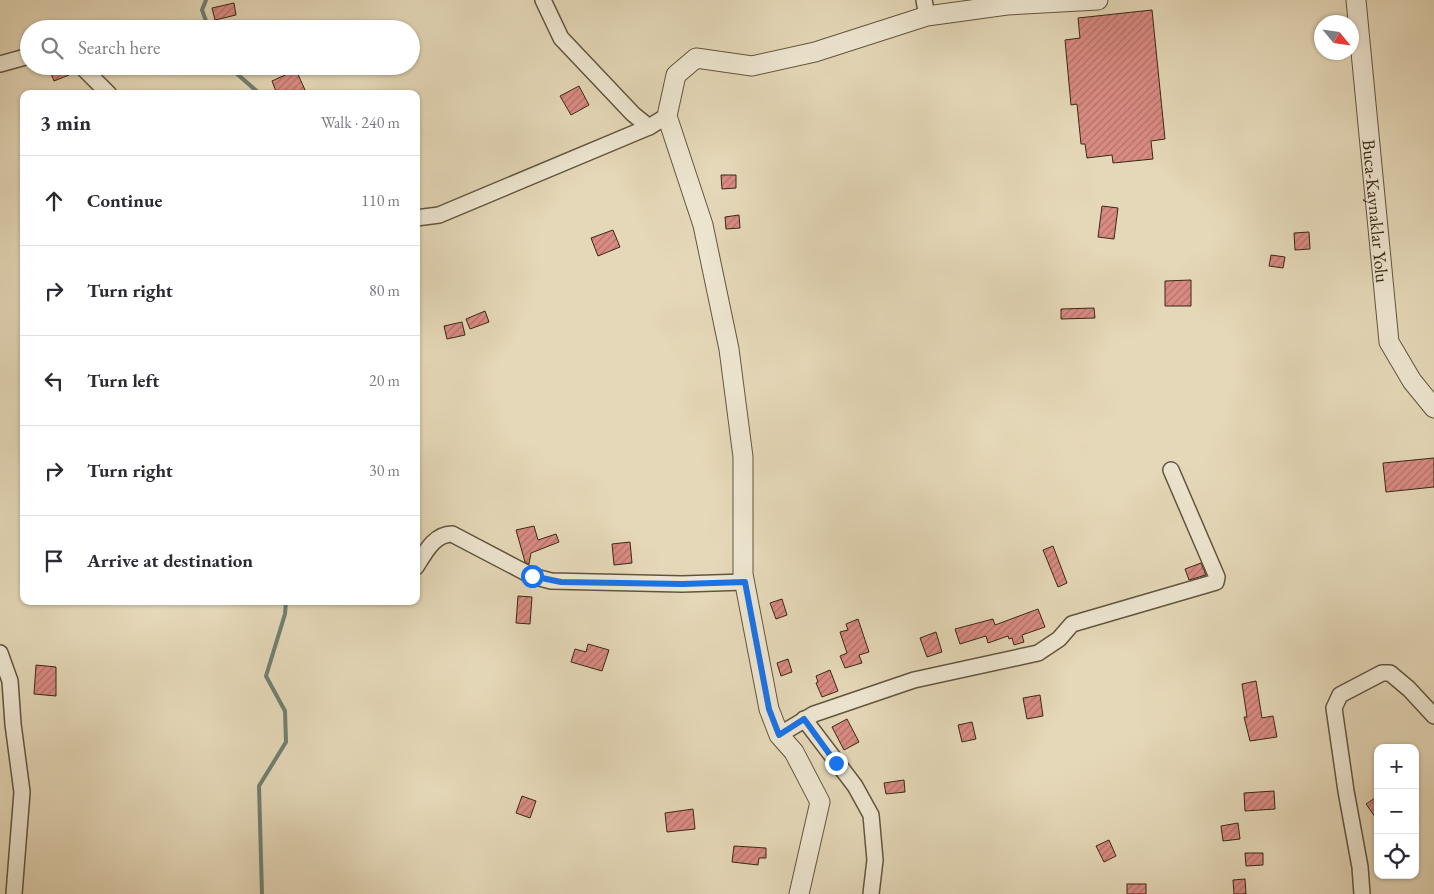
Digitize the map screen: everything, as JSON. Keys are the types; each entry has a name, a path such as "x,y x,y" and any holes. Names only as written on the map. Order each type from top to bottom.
{"street":[{"path":"543,0 562,38 633,114 649,127"},
{"path":"799,894 820,802 818,794 794,752 779,735 769,709 745,582 744,457 729,349 703,225 667,116 676,75 696,58 752,66 815,52 926,8 1098,0"},
{"name":"Buca-Kaynaklar Yolu","path":"1356,0 1378,217 1382,283 1390,342 1412,381 1434,408"},
{"path":"0,64 20,58"},
{"path":"90,75 105,90"},
{"path":"420,217 439,215 649,127 667,116"},
{"path":"779,735 804,719 914,680 1038,653 1059,639 1072,624 1216,582 1217,577 1171,470"},
{"path":"420,561 430,545 442,535 452,534 532,576 551,581 682,584 745,582"},
{"path":"0,653 10,681 12,724 22,792 14,894"},
{"path":"1362,894 1360,867 1346,791 1334,708 1340,695 1382,673 1390,673 1409,689 1434,716"},
{"path":"804,719 855,786 871,815 875,860 871,894"}],"building":[{"path":"234,3 236,15 215,20 212,8"},
{"path":"1152,10 1165,139 1151,141 1153,159 1113,163 1112,155 1087,158 1085,144 1081,144 1077,104 1071,105 1065,40 1080,38 1078,18"},
{"path":"52,75 69,75 54,81"},
{"path":"285,75 298,75 305,90 275,90 272,81"},
{"path":"579,86 589,105 571,115 560,96"},
{"path":"721,175 736,175 736,188 722,189"},
{"path":"1102,206 1118,208 1114,239 1098,237"},
{"path":"739,215 740,228 726,229 725,217"},
{"path":"613,230 620,247 598,256 591,238"},
{"path":"1309,232 1310,249 1295,250 1294,233"},
{"path":"1271,255 1285,257 1283,268 1269,266"},
{"path":"1191,280 1191,306 1165,306 1165,281"},
{"path":"1094,308 1095,318 1061,319 1061,309"},
{"path":"485,311 489,322 470,329 466,319"},
{"path":"462,322 465,335 447,339 444,326"},
{"path":"1434,458 1434,487 1386,492 1383,463"},
{"path":"534,526 538,540 556,534 559,542 531,553 529,564 525,562 516,530"},
{"path":"630,542 632,563 614,565 612,544"},
{"path":"1053,546 1067,583 1058,587 1043,550"},
{"path":"1201,563 1206,575 1189,580 1185,569"},
{"path":"518,596 532,597 530,624 516,623"},
{"path":"782,599 787,615 776,619 770,603"},
{"path":"1038,609 1045,627 1022,635 1024,642 1014,645 1012,638 1009,639 1008,636 988,643 986,636 960,644 955,629 993,619 995,625"},
{"path":"858,619 869,652 859,655 862,663 845,668 840,656 847,653 840,632 848,630 846,624"},
{"path":"936,632 942,652 927,657 920,638"},
{"path":"588,644 609,650 602,671 571,662 575,649 586,652"},
{"path":"788,659 792,672 781,676 777,663"},
{"path":"36,665 56,667 56,696 34,694"},
{"path":"830,670 838,691 822,697 816,683 818,682 816,676"},
{"path":"1256,681 1262,718 1273,716 1277,737 1250,741 1244,717 1247,717 1242,684"},
{"path":"1040,695 1043,716 1027,719 1023,698"},
{"path":"847,719 859,742 844,750 832,727"},
{"path":"972,722 976,739 962,742 958,725"},
{"path":"904,780 905,792 886,794 884,783"},
{"path":"1274,791 1275,809 1245,811 1244,793"},
{"path":"522,796 536,801 530,818 516,813"},
{"path":"1374,799 1374,815 1366,804"},
{"path":"693,809 695,829 667,832 665,813"},
{"path":"1238,823 1240,839 1223,841 1221,826"},
{"path":"1109,840 1116,856 1104,862 1096,846"},
{"path":"734,846 766,848 766,858 759,858 758,865 732,862"},
{"path":"1245,853 1263,853 1263,865 1246,866"},
{"path":"1245,879 1246,894 1234,894 1233,880"},
{"path":"1127,884 1146,884 1146,894 1127,894"}],"waterway":[{"path":"206,0 202,10 206,20"},
{"path":"238,75 255,90"},
{"path":"262,894 259,786 286,742 285,711 266,676 285,614 286,605"}],"route":[{"path":"532,576 561,582 682,584 745,582 769,709 776,730 779,735 804,719 836,763"}]}
